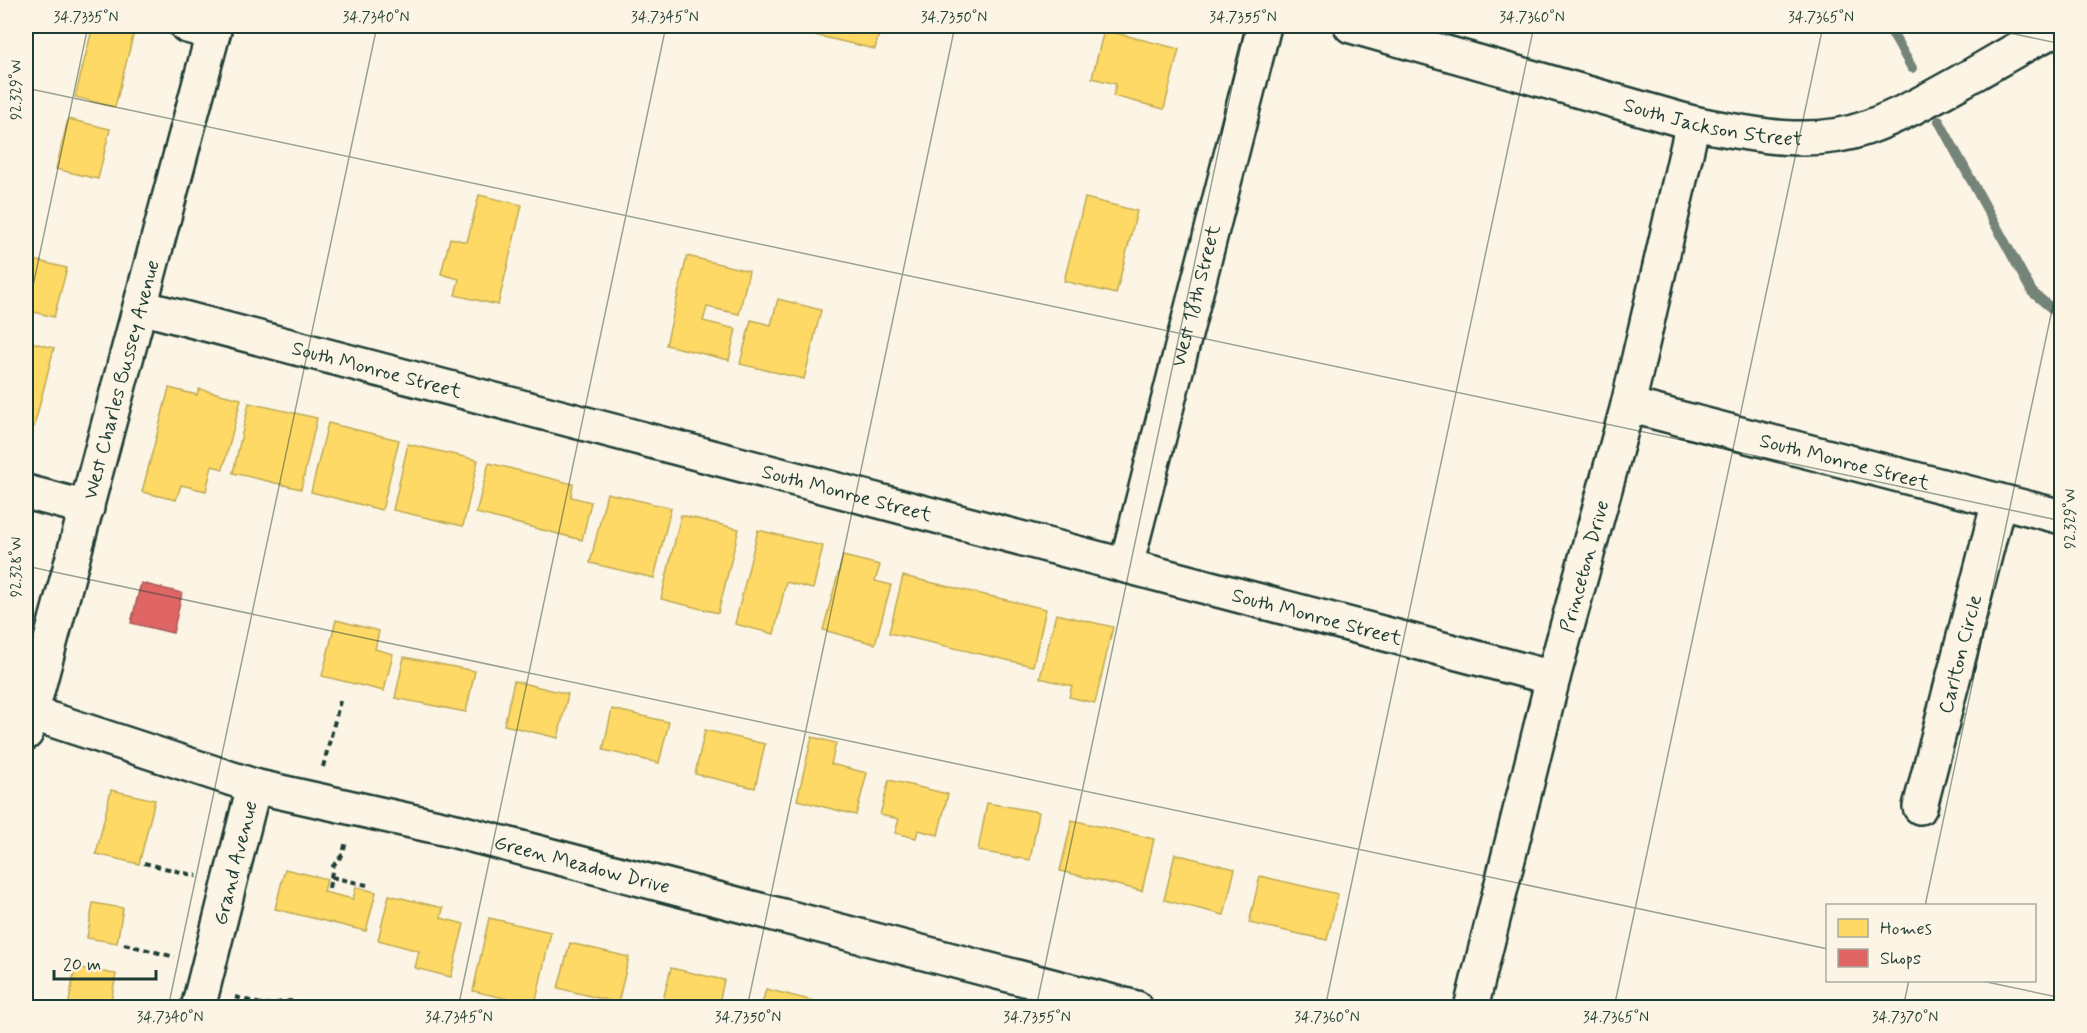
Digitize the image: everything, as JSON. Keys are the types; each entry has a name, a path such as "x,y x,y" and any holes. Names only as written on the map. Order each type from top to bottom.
{"street":[{"name":"West 18th Street","path":"1126,566 1264,26"},
{"name":"South Jackson Street","path":"1351,26 1693,123 1743,133 1790,137 1827,136 1863,129 1911,109 2061,27"},
{"name":"West Charles Bussey Avenue","path":"28,723 141,307 205,28"},
{"name":"Princeton Drive","path":"1471,1008 1553,678 1628,405 1693,123"},
{"name":"South Monroe Street","path":"141,307 1553,678"},
{"name":"South Monroe Street","path":"1628,405 2061,517"},
{"path":"26,492 87,507"},
{"name":"Carlton Circle","path":"1920,807 1999,501"},
{"name":"Green Meadow Drive","path":"28,723 254,786 456,831 1136,1008"},
{"name":"Grand Avenue","path":"203,987 254,786"}],"path":[{"path":"314,800 340,701"},
{"path":"328,888 333,866 343,854 354,808"},
{"path":"144,863 229,884"},
{"path":"331,877 367,885"},
{"path":"124,944 203,987 265,1005 290,1001 299,1004"}],"building: Homes":[{"path":"93,26 135,28 115,107 75,97"},
{"path":"776,26 881,26 875,49"},
{"path":"1104,30 1179,49 1164,109 1113,96 1116,84 1092,78"},
{"path":"68,119 110,129 98,179 56,169"},
{"path":"479,195 522,205 498,305 455,295 459,279 441,274 450,238 467,242"},
{"path":"1085,198 1137,211 1116,294 1064,281"},
{"path":"687,256 749,271 739,314 707,307 703,321 736,329 729,360 666,345"},
{"path":"26,258 67,268 54,317 26,310"},
{"path":"778,299 821,310 804,379 740,364 751,320 771,325"},
{"path":"26,341 54,348 34,427 26,424"},
{"path":"169,388 197,395 199,389 241,399 223,469 212,466 206,491 181,485 176,500 142,492"},
{"path":"249,403 317,418 301,489 233,473"},
{"path":"328,423 399,440 382,510 311,492"},
{"path":"408,444 478,460 463,526 393,510"},
{"path":"489,463 573,484 571,497 591,502 582,540 476,513"},
{"path":"607,493 671,508 654,578 590,563"},
{"path":"681,515 739,529 718,613 661,599"},
{"path":"758,530 823,546 813,589 786,582 774,634 735,624"},
{"path":"843,556 880,565 875,581 891,585 875,644 823,630"},
{"path":"903,576 1046,609 1033,666 889,633"},
{"path":"1056,614 1113,627 1095,703 1069,697 1072,686 1040,678"},
{"path":"336,620 379,631 375,649 393,654 384,691 322,676"},
{"path":"404,657 475,671 466,712 395,698"},
{"path":"514,681 568,694 558,738 504,725"},
{"path":"612,709 669,722 659,763 603,750"},
{"path":"705,730 765,744 755,788 695,774"},
{"path":"812,737 836,743 831,764 867,773 856,815 797,800"},
{"path":"889,780 948,794 938,835 918,830 916,838 895,833 899,819 880,815"},
{"path":"111,790 155,800 139,864 96,854"},
{"path":"987,803 1039,812 1030,860 978,851"},
{"path":"1072,820 1154,839 1142,891 1060,871"},
{"path":"1175,854 1235,869 1224,915 1164,900"},
{"path":"285,869 327,879 324,892 353,899 356,887 376,892 366,931 275,909"},
{"path":"1260,876 1338,894 1327,940 1249,923"},
{"path":"389,895 443,908 441,918 464,924 451,977 415,968 419,951 378,940"},
{"path":"93,903 123,908 117,943 87,938"},
{"path":"489,918 551,932 535,1005 473,991"},
{"path":"570,943 629,957 618,1003 558,988"},
{"path":"75,967 116,974 110,1008 68,1008"},
{"path":"671,968 724,980 718,1008 661,1008"},
{"path":"766,989 814,1001 812,1008 761,1008"}],"building: Shops":[{"path":"141,583 182,593 173,633 131,623"}],"waterway":[{"path":"1888,26 1912,68"},
{"path":"1939,121 2032,292 2062,317"}]}
